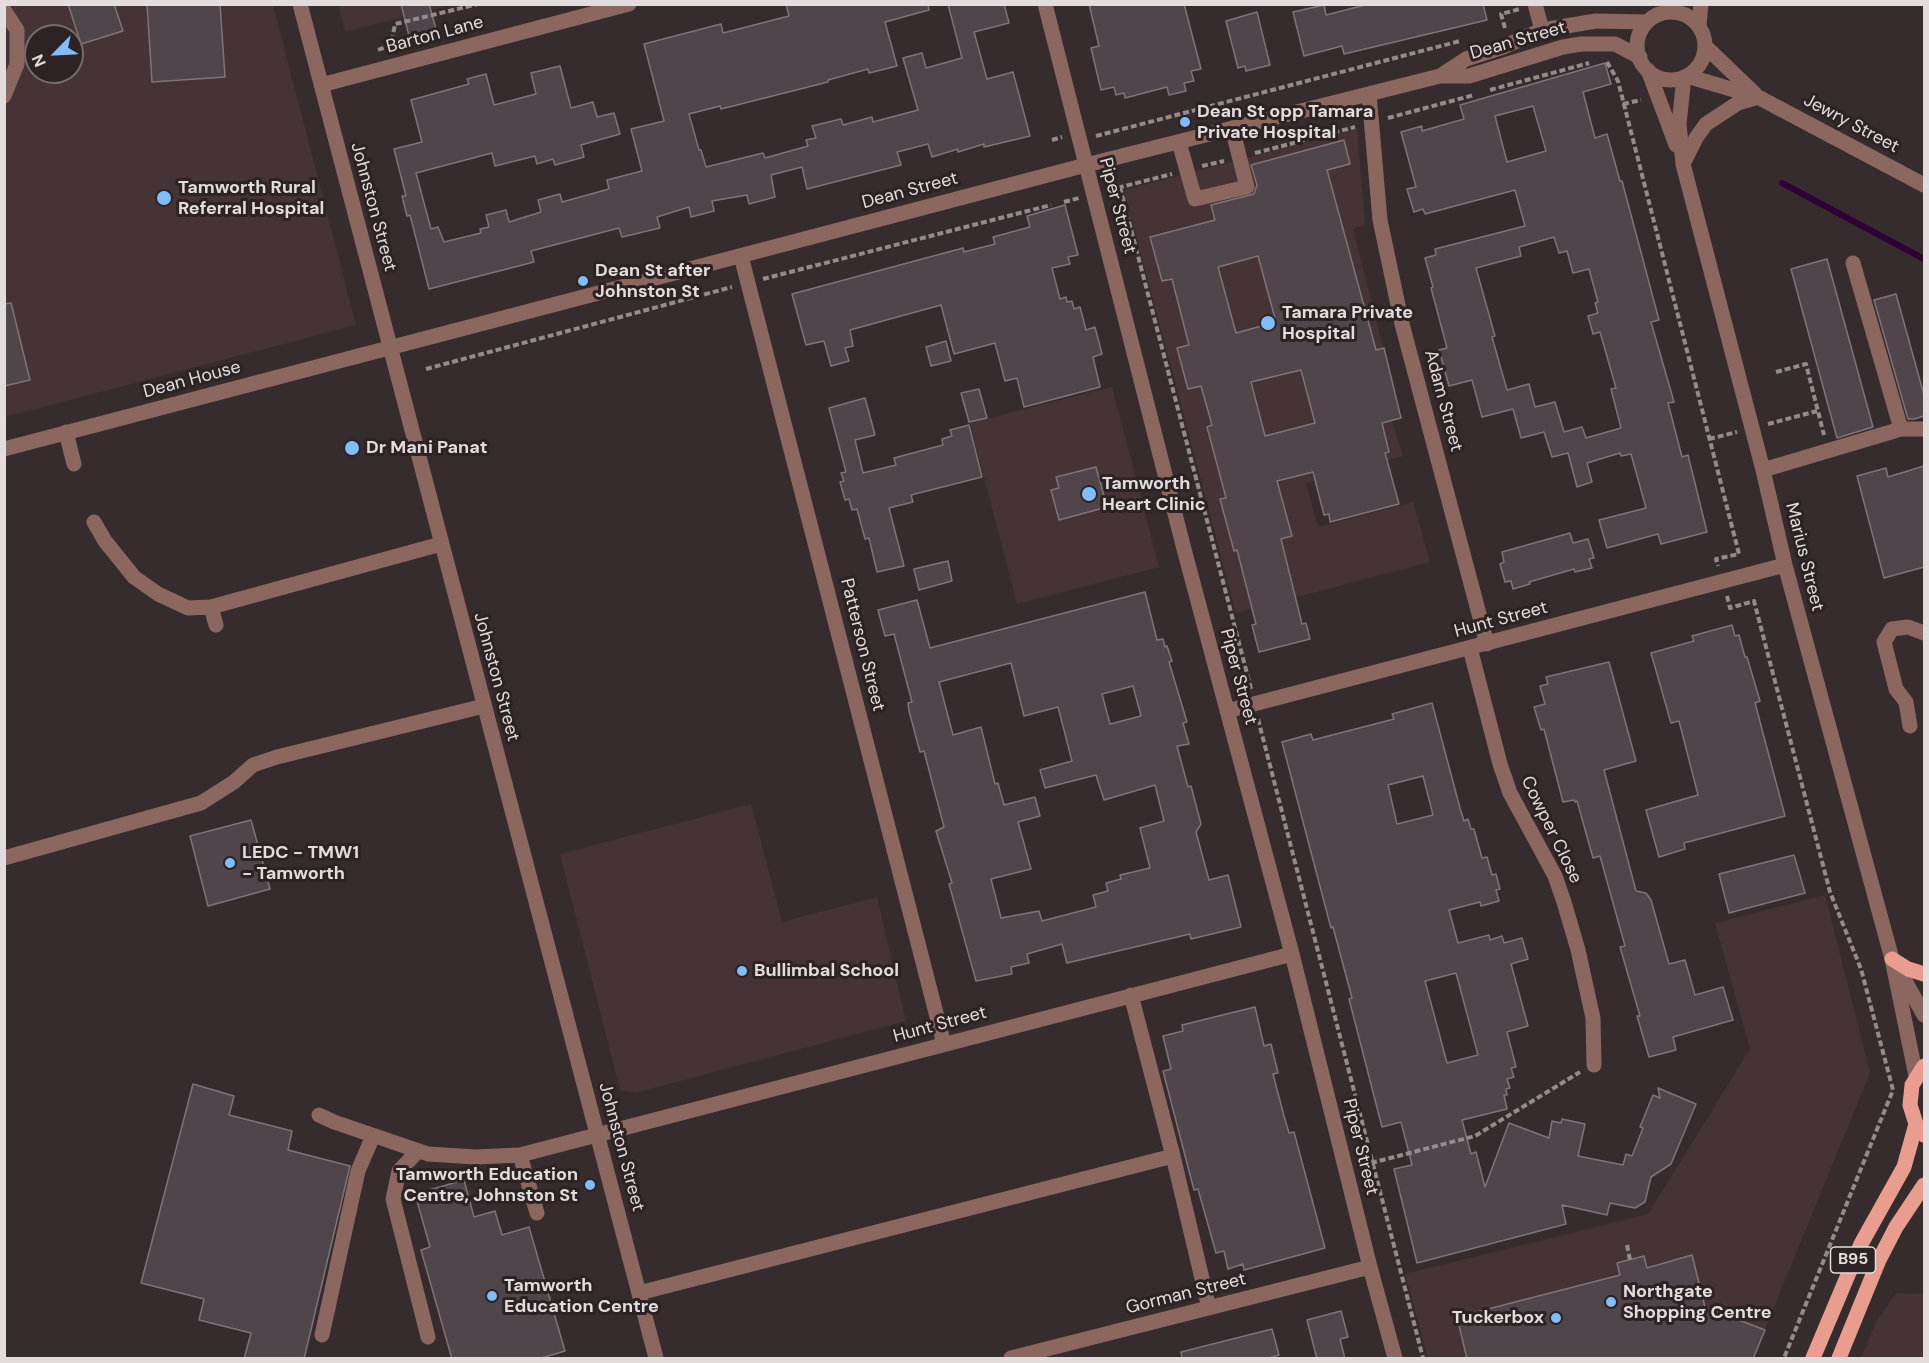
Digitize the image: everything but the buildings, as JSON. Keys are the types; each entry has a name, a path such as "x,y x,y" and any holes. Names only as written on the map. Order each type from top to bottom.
{"main road":[{"path":"1892,959 1908,969 1924,974"},
{"name":"B95","path":"1813,1359 1861,1244 1904,1167 1920,1129 1910,1105 1912,1085 1920,1071"},
{"name":"B95","path":"1839,1359 1879,1260 1924,1185"}],"street":[{"name":"Johnston Street","path":"300,4 656,1359"},
{"name":"Barton Lane","path":"321,85 629,4"},
{"name":"Piper Street","path":"1045,4 1395,1359"},
{"path":"1699,26 1701,4"},
{"path":"1535,5 1542,30"},
{"path":"4,10 17,30 17,64 4,96"},
{"path":"1673,12 1683,14 1699,26 1704,36 1705,46 1700,64 1685,77 1674,80 1665,79 1644,64 1638,38 1652,14 1673,12"},
{"name":"Dean Street","path":"1440,76 1466,59 1503,47 1542,30 1652,14"},
{"name":"Dean Street","path":"390,350 1086,165 1440,76 1469,76 1563,47 1581,44 1615,44 1644,64"},
{"name":"Jewry Street","path":"1705,46 1758,97"},
{"name":"Marius Street","path":"1644,64 1683,164 1763,470 1785,565 1892,959 1920,1071"},
{"name":"Marius Street","path":"1683,164 1679,124 1685,77"},
{"name":"Jewry Street","path":"1685,77 1758,97 1924,185"},
{"name":"Adam Street","path":"1369,94 1380,220 1402,324 1487,644"},
{"path":"1683,164 1706,124 1738,103 1758,97"},
{"path":"1179,142 1195,199 1247,187 1232,128"},
{"name":"Patterson Street","path":"741,256 944,1044"},
{"path":"1853,263 1901,429"},
{"name":"Dean House","path":"4,449 390,350"},
{"path":"1763,470 1901,429 1924,429"},
{"path":"66,432 74,464"},
{"path":"94,522 105,541 134,577 158,594 188,608 211,607 441,544"},
{"name":"Hunt Street","path":"1227,711 1785,565"},
{"path":"211,607 216,625"},
{"path":"1910,726 1906,702 1896,689 1884,642 1892,629 1908,627 1924,633"},
{"name":"Cowper Close","path":"1470,648 1500,764 1510,793 1555,876 1567,912 1593,1018 1594,1065"},
{"path":"4,858 201,803 234,783 253,765 277,757 484,706"},
{"name":"Hunt Street","path":"319,1115 428,1154 475,1157 520,1155 597,1133 1292,954"},
{"name":"Marius Street","path":"1892,959 1924,1015"},
{"path":"1131,995 1173,1155 1209,1308"},
{"path":"322,1335 358,1171 373,1136"},
{"path":"418,1150 399,1171 393,1198 428,1337"},
{"path":"520,1155 537,1213"},
{"path":"639,1293 1173,1155"},
{"name":"Gorman Street","path":"1011,1359 1370,1267"}],"path":[{"path":"371,52 391,45 395,24 478,4"},
{"path":"1495,32 1505,29 1501,14 1535,5"},
{"path":"1099,136 1462,40"},
{"path":"1605,58 1618,81 1739,554 1716,559 1730,608 1754,601 1830,892 1861,969 1893,1090 1784,1359"},
{"path":"1381,120 1593,62"},
{"path":"1196,111 1198,120"},
{"path":"1052,140 1059,137"},
{"path":"1207,156 1210,164"},
{"path":"1120,187 1250,688"},
{"path":"1064,202 1072,200"},
{"path":"763,279 1051,205"},
{"path":"426,369 730,288"},
{"path":"1776,372 1806,364 1828,451"},
{"path":"1259,721 1423,1359"},
{"path":"1371,1163 1475,1136 1567,1079"},
{"path":"1627,1245 1630,1260"}],"shaded area":[{"path":"338,4 451,5 345,32"},
{"name":"Tamworth Rural Referral Hospital","path":"5,5 273,5 356,325 5,417"},
{"name":"Tamara Private Hospital","path":"1357,129 1365,224 1353,229 1401,417 1392,421 1403,456 1306,483 1318,527 1413,502 1430,562 1236,613 1124,190"},
{"path":"1112,387 1159,567 1017,604 970,423"},
{"name":"Bullimbal School","path":"751,804 782,922 877,897 906,1021 635,1093 620,1090 560,854"},
{"name":"Northgate Shopping Centre","path":"1825,895 1870,1073 1753,1358 1428,1358 1405,1274 1648,1214 1750,1049 1715,923"},
{"path":"1896,1293 1924,1294 1924,1358 1861,1358 1876,1322"}],"waterway":[{"path":"1782,183 1924,259"}],"place":[{"name":"Dean St opp Tamara Private Hospital","path":"1185,122"},
{"name":"Tamworth Rural Referral Hospital","path":"164,198"},
{"name":"Dean St after Johnston St","path":"583,281"},
{"name":"Tamara Private Hospital","path":"1268,323"},
{"name":"Dr Mani Panat","path":"352,448"},
{"name":"Tamworth Heart Clinic","path":"1089,494"},
{"name":"LEDC - TMW1 - Tamworth","path":"230,863"},
{"name":"Bullimbal School","path":"742,971"},
{"name":"Tamworth Education Centre, Johnston St","path":"590,1185"},
{"name":"Tamworth Education Centre","path":"492,1296"},
{"name":"Northgate Shopping Centre","path":"1611,1302"},
{"name":"Tuckerbox","path":"1556,1318"}]}
